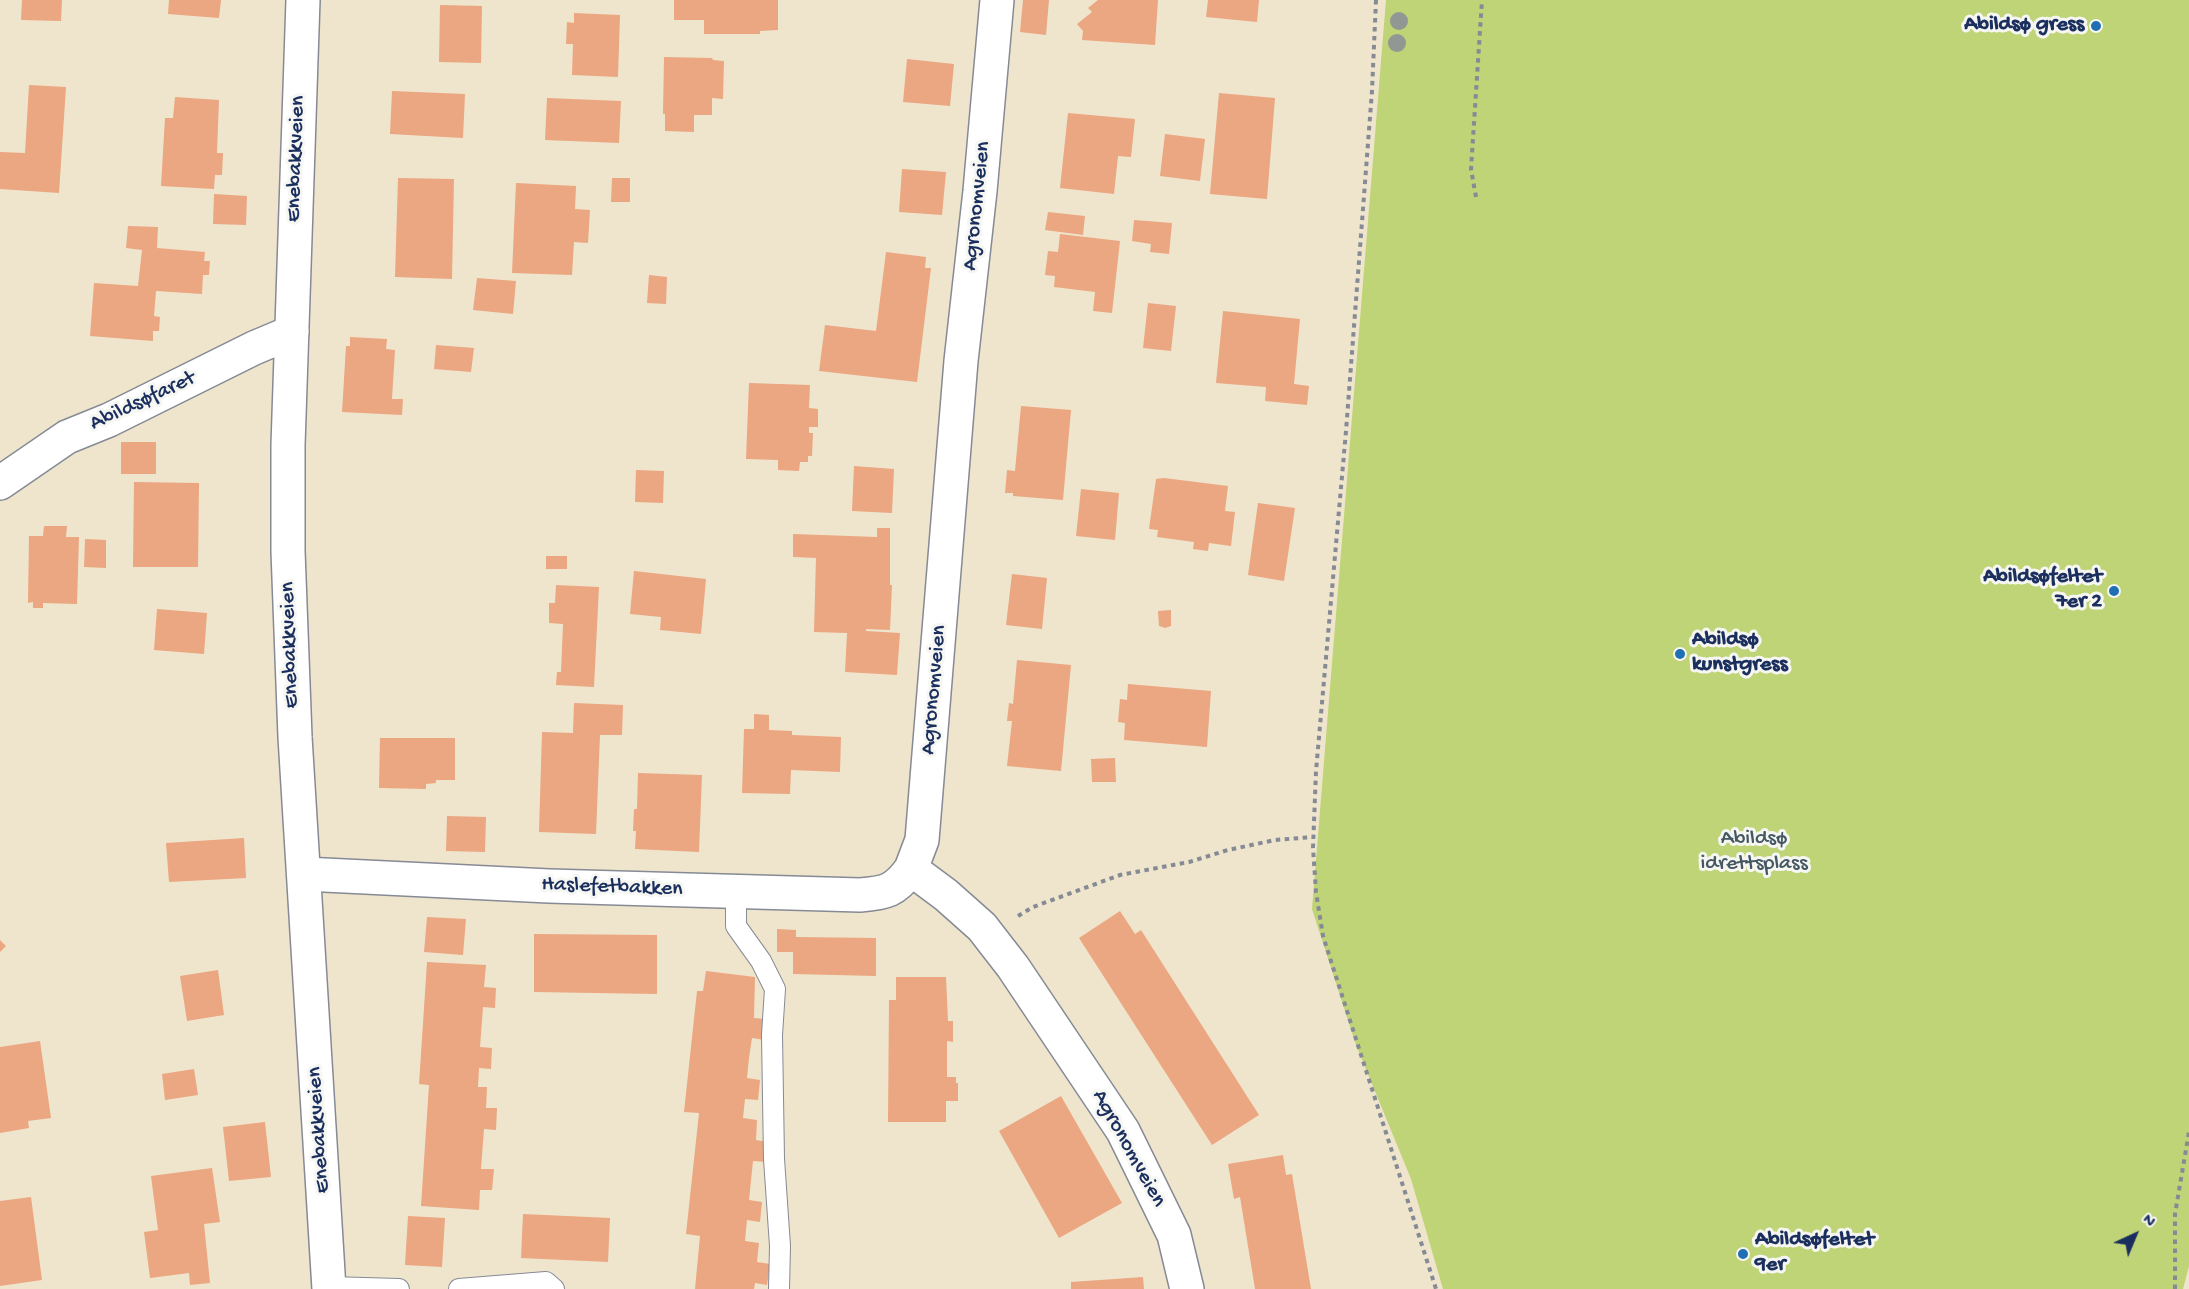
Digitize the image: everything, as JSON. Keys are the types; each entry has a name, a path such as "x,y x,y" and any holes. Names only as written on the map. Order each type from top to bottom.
{"street":[{"name":"Enebakkveien","path":"303,0 288,445 288,551 294,714 329,1288"},
{"name":"Agronomveien","path":"997,0 983,159 961,361 922,840 910,869 946,895 982,927 1013,967 1123,1131 1174,1234 1187,1289"},
{"name":"Abildsøfaret","path":"0,483 67,437 109,420 254,348 292,332"},
{"name":"Haslefetbakken","path":"304,874 549,886 860,896 887,892 901,882 910,869"}],"lane":[{"path":"736,893 736,926 761,961 775,989 772,1035 774,1159 780,1246 779,1289"},
{"path":"459,1289 546,1282 554,1289"},
{"path":"329,1288 399,1289"}],"path":[{"path":"1376,0 1372,91 1335,577 1316,771 1314,837 1316,892 1323,936 1436,1289"},
{"path":"1476,197 1471,169 1482,0"},
{"path":"1011,921 1033,907 1120,875 1190,862 1228,850 1275,840 1314,837"},
{"path":"2175,1289 2175,1214 2189,1132"}],"green space":[{"name":"Abildsø idrettsplass","path":"1386,0 2189,0 2189,1266 2183,1289 1443,1289 1411,1179 1356,1045 1312,909"}],"building":[{"path":"22,0 62,0 61,21 21,20"},
{"path":"169,0 221,0 219,18 168,14"},
{"path":"674,0 778,0 778,30 760,31 760,34 704,34 704,20 674,20"},
{"path":"1023,0 1049,0 1046,35 1020,32"},
{"path":"1098,0 1158,0 1155,45 1082,40 1083,31 1077,24 1092,12 1088,8"},
{"path":"1208,0 1259,0 1257,22 1206,17"},
{"path":"440,5 482,6 481,63 439,62"},
{"path":"574,13 620,15 618,77 572,75 573,44 566,44 567,22 574,23"},
{"path":"664,57 712,58 724,61 723,99 712,98 712,115 694,115 694,132 665,131"},
{"path":"907,59 954,64 950,106 903,102"},
{"path":"29,85 66,87 59,193 0,189 0,152 25,153"},
{"path":"392,91 465,94 463,138 390,134"},
{"path":"1219,93 1275,98 1267,199 1210,194"},
{"path":"175,97 219,100 217,153 223,153 222,175 215,175 214,189 161,186 165,118 173,118"},
{"path":"547,98 621,101 619,143 545,140"},
{"path":"1068,113 1135,119 1131,157 1118,156 1114,194 1060,188"},
{"path":"1165,134 1205,139 1200,181 1160,176"},
{"path":"902,169 946,172 942,215 899,212"},
{"path":"398,178 454,179 452,279 395,277"},
{"path":"612,178 630,178 630,202 611,202"},
{"path":"516,183 576,186 575,209 590,210 588,243 574,242 572,275 512,273"},
{"path":"214,194 247,196 246,225 213,224"},
{"path":"1048,212 1085,216 1083,235 1045,230"},
{"path":"1134,220 1172,223 1169,254 1150,252 1151,244 1132,241"},
{"path":"128,226 158,227 157,248 205,252 204,261 210,261 209,275 203,275 202,294 156,291 154,316 160,317 159,331 153,331 153,341 90,336 94,283 138,286 142,250 126,248"},
{"path":"1060,234 1120,241 1112,313 1093,311 1095,292 1054,287 1055,276 1045,275 1048,251 1058,252"},
{"path":"886,252 926,257 925,268 931,268 917,382 819,371 825,325 876,331"},
{"path":"649,275 667,277 666,304 647,303"},
{"path":"477,278 516,281 513,314 473,310"},
{"path":"1148,303 1176,306 1171,351 1143,348"},
{"path":"1223,311 1300,319 1294,384 1309,386 1307,405 1265,401 1266,387 1216,383"},
{"path":"350,337 387,339 386,349 395,350 392,399 403,399 402,415 342,412 346,346 350,346"},
{"path":"436,345 474,348 471,372 434,369"},
{"path":"749,383 810,385 809,408 818,409 818,427 809,427 809,433 813,433 812,456 808,456 808,462 800,462 799,471 778,470 778,460 746,459"},
{"path":"1021,406 1071,410 1063,500 1013,496 1013,493 1005,493 1007,470 1015,471"},
{"path":"121,442 156,442 156,474 121,474"},
{"path":"854,466 894,469 892,513 852,511"},
{"path":"636,470 664,471 663,503 635,502"},
{"path":"1156,479 1228,486 1225,511 1235,512 1231,546 1209,543 1208,551 1193,549 1194,542 1157,537 1158,530 1149,529"},
{"path":"134,482 199,483 198,567 133,567"},
{"path":"1081,489 1119,493 1115,540 1076,536"},
{"path":"1258,503 1295,508 1284,581 1248,575"},
{"path":"44,526 67,526 66,537 79,537 77,604 43,603 43,608 33,608 33,602 28,603 29,536 43,536"},
{"path":"877,528 890,528 890,585 892,585 890,630 866,629 866,631 900,633 897,675 845,672 847,633 814,632 816,558 793,557 793,534 877,537"},
{"path":"85,539 106,540 106,568 84,567"},
{"path":"546,556 567,556 567,569 546,569"},
{"path":"634,571 706,579 701,634 660,630 661,617 630,614"},
{"path":"1012,574 1047,578 1042,629 1006,625"},
{"path":"556,585 599,587 594,687 556,685 557,672 561,672 563,624 549,623 549,603 555,603"},
{"path":"157,609 207,613 204,654 154,650"},
{"path":"1171,610 1171,626 1165,628 1159,626 1158,611"},
{"path":"1017,660 1071,665 1061,771 1007,766 1012,721 1007,721 1009,703 1013,704"},
{"path":"1128,684 1211,691 1207,747 1124,740 1125,723 1118,722 1120,699 1127,700"},
{"path":"574,703 623,705 622,735 600,735 596,834 539,832 542,732 573,733"},
{"path":"754,714 769,715 769,730 792,731 792,735 841,737 840,772 791,770 790,794 742,793 744,729 754,729"},
{"path":"380,738 455,738 455,780 436,780 436,783 426,784 426,789 379,788"},
{"path":"1115,758 1116,782 1092,782 1091,759"},
{"path":"638,773 702,775 699,852 635,849 636,831 633,831 634,809 637,809"},
{"path":"447,816 486,817 485,852 446,851"},
{"path":"244,838 246,878 169,882 166,843"},
{"path":"1120,911 1135,934 1141,930 1259,1115 1212,1145 1079,938"},
{"path":"427,917 466,919 463,955 424,952"},
{"path":"777,929 796,930 796,937 876,938 876,976 793,974 793,952 777,952"},
{"path":"534,934 657,935 657,994 534,992"},
{"path":"0,940 6,946 0,952"},
{"path":"427,962 486,965 484,987 496,988 495,1008 483,1007 480,1047 492,1048 491,1069 479,1068 478,1087 487,1087 486,1108 497,1108 496,1130 484,1129 481,1169 494,1169 492,1190 480,1190 479,1210 421,1206 429,1085 419,1084"},
{"path":"218,970 224,1015 187,1021 180,976"},
{"path":"706,971 755,977 754,1018 767,1019 765,1040 752,1038 749,1058 747,1078 760,1080 758,1100 745,1099 743,1118 757,1120 756,1140 768,1142 766,1162 753,1161 749,1200 762,1202 760,1222 747,1220 745,1241 759,1243 757,1262 770,1264 767,1285 755,1283 754,1289 695,1289 700,1236 686,1234 699,1113 684,1112 697,991 703,991"},
{"path":"896,977 946,977 948,1021 953,1021 953,1042 947,1041 947,1077 956,1077 958,1101 946,1101 946,1122 888,1122 889,1000 896,1000"},
{"path":"40,1041 51,1118 28,1121 29,1128 0,1133 0,1047"},
{"path":"194,1069 198,1095 165,1100 162,1074"},
{"path":"1061,1096 1122,1203 1059,1238 999,1131"},
{"path":"265,1122 271,1177 229,1181 223,1127"},
{"path":"1283,1155 1286,1175 1292,1174 1311,1289 1255,1289 1240,1197 1234,1199 1228,1164"},
{"path":"212,1168 220,1222 204,1224 210,1283 190,1285 189,1273 150,1278 144,1232 158,1230 151,1176"},
{"path":"31,1197 42,1280 0,1286 0,1201"},
{"path":"523,1214 610,1218 608,1262 521,1258"},
{"path":"408,1216 445,1218 442,1267 405,1265"},
{"path":"1143,1277 1144,1289 1071,1289 1071,1282"}],"place":[{"name":"Abildsø gress","path":"2096,26"},
{"name":"Abildsøfeltet 7er 2","path":"2114,591"},
{"name":"Abildsø kunstgress","path":"1680,654"},
{"name":"Abildsøfeltet 9er","path":"1743,1254"}]}
